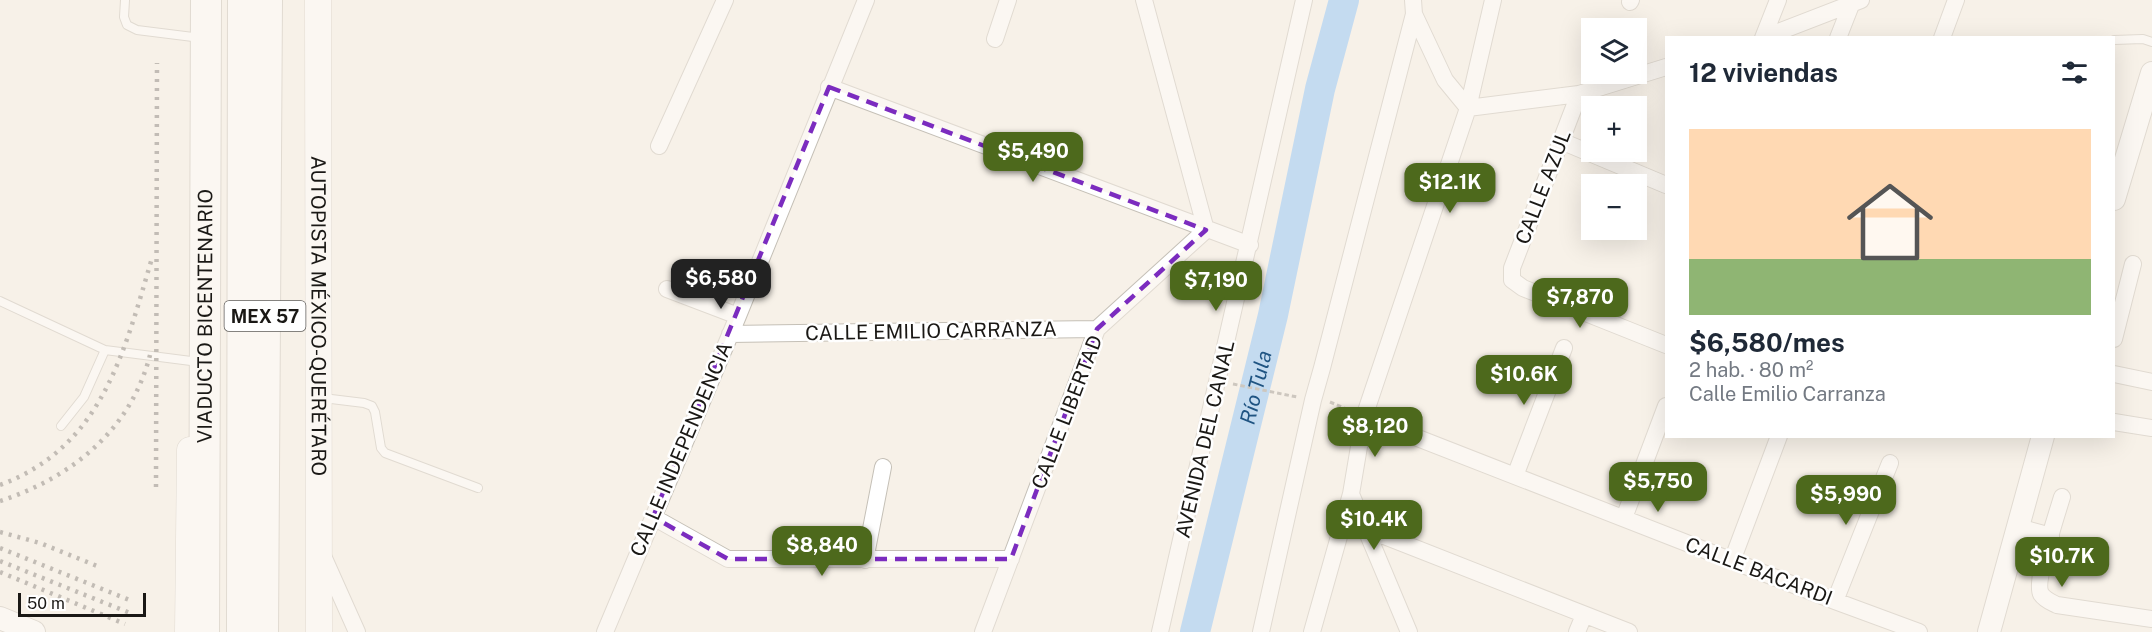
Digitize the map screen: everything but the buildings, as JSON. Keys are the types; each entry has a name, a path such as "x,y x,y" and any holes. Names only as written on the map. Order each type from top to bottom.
{"highway":[{"name":"VIADUCTO BICENTENARIO","path":"204,632 206,0"},
{"name":"MEX 57","path":"242,632 243,0"},
{"name":"MEX 57","path":"263,632 267,0"},
{"path":"205,493 213,550 219,632"}],"main road":[{"path":"188,632 193,0"},
{"name":"AUTOPISTA MÉXICO-QUERÉTARO","path":"318,0 319,632"}],"street":[{"path":"659,146 725,0"},
{"name":"CALLE INDEPENDENCIA","path":"605,632 738,316 866,0"},
{"path":"995,39 1008,0"},
{"path":"1144,0 1206,230"},
{"name":"AVENIDA DEL CANAL","path":"1160,632 1304,0"},
{"path":"1312,632 1351,494 1364,417 1467,108 1493,0"},
{"path":"1764,36 1778,0"},
{"path":"1943,36 1956,0"},
{"path":"1768,36 1856,2"},
{"path":"1839,36 1856,2"},
{"path":"1414,7 1445,80 1467,108"},
{"path":"1261,632 1313,400 1414,7"},
{"path":"1467,108 1580,94 1665,67"},
{"path":"2115,196 2152,74"},
{"path":"830,87 1250,245"},
{"name":"CALLE AZUL","path":"1580,94 1512,268 1512,280 1523,288 1665,345"},
{"path":"1561,141 1665,186"},
{"name":"CALLE LIBERTAD","path":"983,632 1097,329 1206,230"},
{"path":"2115,335 2133,264"},
{"path":"668,289 738,316"},
{"name":"CALLE EMILIO CARRANZA","path":"730,334 1097,329"},
{"path":"1515,476 1564,348"},
{"path":"2115,374 2152,382"},
{"path":"1624,518 1665,409"},
{"name":"CALLE BACARDI","path":"1364,417 1919,632"},
{"path":"2115,422 2152,428"},
{"path":"1732,561 1778,438"},
{"path":"1989,632 2042,438"},
{"path":"1835,601 1890,463"},
{"path":"865,560 883,467"},
{"path":"1351,494 1409,632"},
{"path":"2062,497 2040,574 2039,587 2045,599 2057,605 2152,619"},
{"path":"652,517 728,559 1011,559"},
{"path":"2018,527 2051,536"},
{"path":"1364,528 1629,632"},
{"path":"320,550 357,632"},
{"path":"1577,632 1584,615"},
{"path":"0,618 34,632"}],"lane":[{"path":"125,0 124,17 127,25 137,30 193,37"},
{"path":"2115,40 2143,39 2152,42"},
{"path":"0,301 105,350 191,362"},
{"path":"61,426 84,397 105,350"},
{"path":"319,398 372,406 381,448 385,453 478,488"}],"path":[{"path":"1226,383 1313,400"}],"highlighted area":[{"path":"829,87 1206,230 1097,329 1011,559 728,559 653,517"}],"waterway":[{"name":"Río Tula","path":"1195,632 1273,315 1320,89 1344,0"}],"railway":[{"path":"156,487 157,63"},
{"path":"0,485 35,468 63,447 86,422 104,393 118,362 152,258"},
{"path":"0,501 51,479 94,448 129,406 141,382 150,355"},
{"path":"0,532 40,543 97,566"},
{"path":"0,548 132,601"},
{"path":"0,561 130,613"},
{"path":"0,572 125,624"}]}
